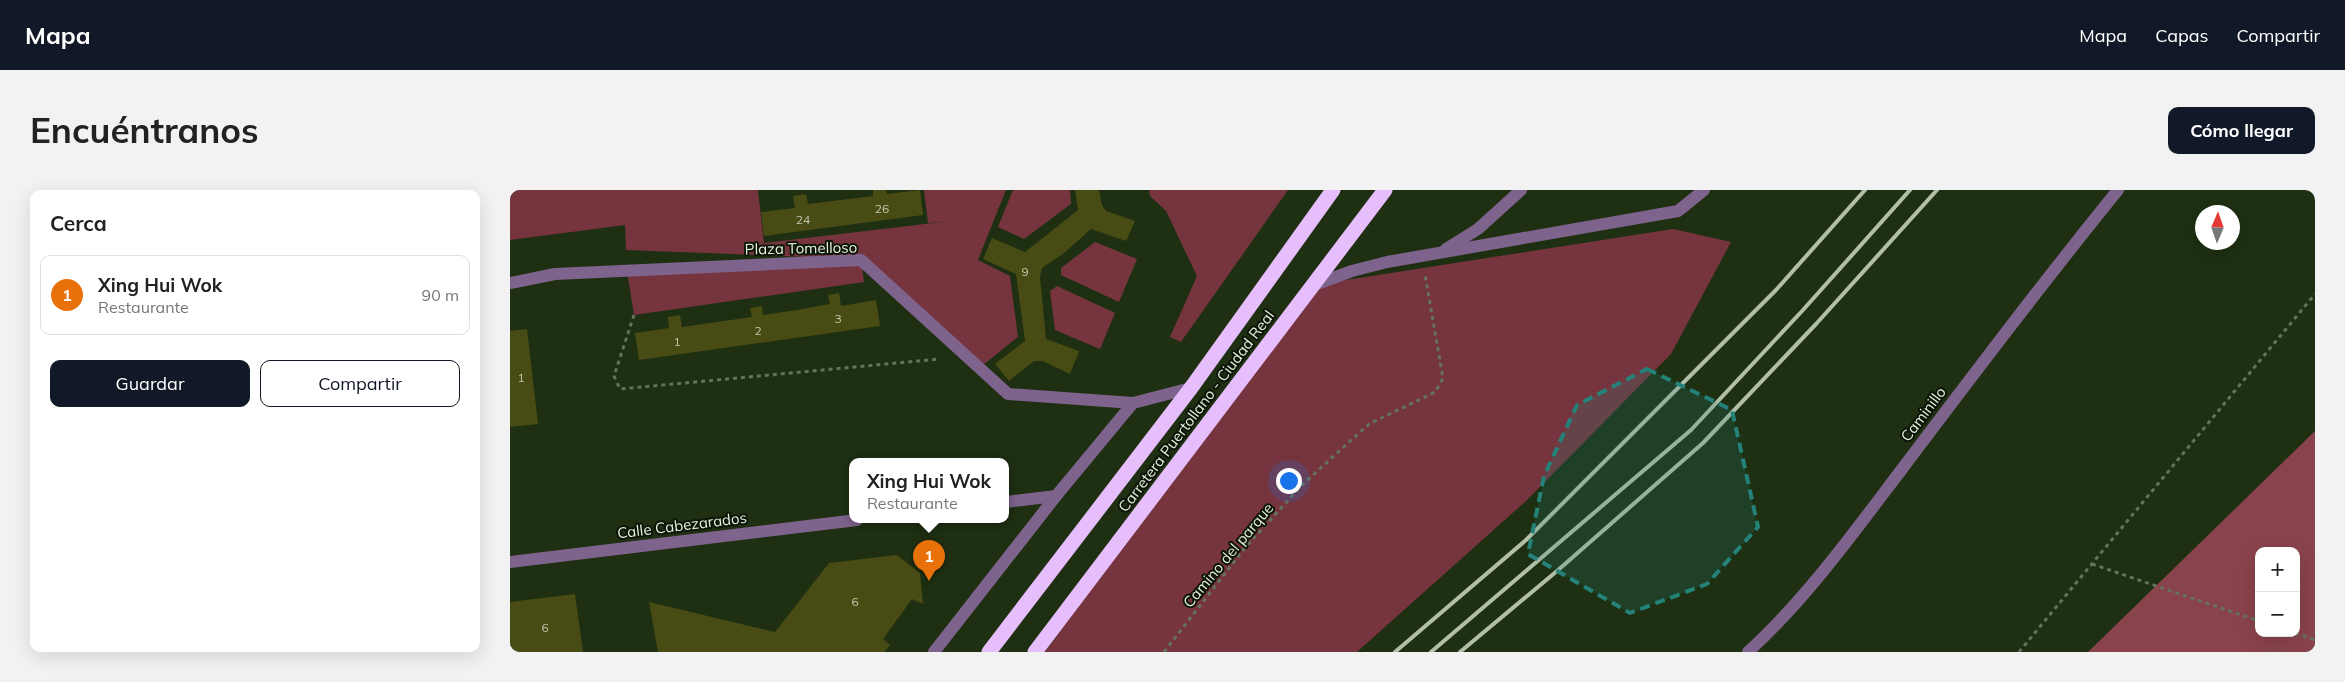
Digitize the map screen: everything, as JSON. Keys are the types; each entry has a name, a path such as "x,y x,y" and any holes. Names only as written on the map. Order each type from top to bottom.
{"highway":[{"name":"Carretera Puertollano - Ciudad Real","path":"989,652 1191,388 1333,190"},
{"name":"Carretera Puertollano - Ciudad Real","path":"1035,652 1385,190"}],"street":[{"path":"1440,253 1478,229 1521,190"},
{"path":"1314,285 1352,271 1440,253 1678,210 1704,190"},
{"name":"Caminillo","path":"1748,652 1781,622 2064,256 2118,190"},
{"name":"Plaza Tomelloso","path":"510,283 555,274 862,260 1008,394 1133,403 1191,388"},
{"path":"934,652 1056,496 1133,403"},
{"path":"1009,502 1056,496"},
{"name":"Calle Cabezarados","path":"510,562 849,521"}],"path":[{"name":"Camino del parque","path":"1164,652 1244,549 1302,485 1369,424 1435,392 1443,378 1425,275"},
{"path":"2019,652 2315,294"},
{"path":"634,315 614,376 620,389 968,357"},
{"path":"2092,564 2255,620"},
{"path":"2300,635 2315,640"}],"highlighted area":[{"path":"1647,369 1732,410 1758,527 1707,584 1630,613 1528,554 1544,476 1577,405"}],"shaded area":[{"path":"758,190 764,243 950,221 928,223 924,190 1006,190 978,260 1010,276 1018,337 983,365 861,260 864,282 634,315 627,271 859,259 626,250 625,225 510,240 510,191"},
{"path":"1013,190 1070,190 1071,204 1024,239 998,227"},
{"path":"1149,190 1288,190 1181,342 1170,337 1197,276 1166,211 1150,196"},
{"path":"1673,229 1731,242 1671,354 1526,501 1357,652 1045,652 1314,285"},
{"path":"1095,242 1137,259 1119,302 1061,275 1061,268"},
{"path":"1057,286 1115,313 1100,349 1055,330 1050,291"},
{"path":"2315,431 2315,652 2088,652"}],"building":[{"path":"873,190 886,190 887,194 920,190 923,215 764,236 761,212 795,208 793,196 806,194 808,204 873,196"},
{"path":"1075,190 1099,190 1102,205 1106,211 1135,221 1126,241 1091,229 1064,253 1042,268 1040,277 1046,339 1079,351 1070,374 1043,361 1034,361 1009,381 995,364 1025,341 1016,274 983,259 992,238 1025,252 1078,210"},
{"path":"839,293 841,306 876,300 880,326 639,360 635,333 669,328 668,317 680,315 682,327 752,317 750,308 762,306 763,315 830,304 828,295"},
{"path":"527,329 538,424 510,427 510,331"},
{"path":"897,555 920,573 923,604 912,599 883,639 890,645 884,652 658,652 649,602 775,632 829,563"},
{"path":"575,594 583,652 510,652 510,602"}],"railway":[{"path":"1395,652 1526,540 1776,290 1865,190"},
{"path":"1431,652 1691,430 1803,310 1910,190"},
{"path":"1460,652 1557,571 1703,443 1816,324 1937,190"}],"place":[{"name":"Xing Hui Wok","path":"929,581"}]}
